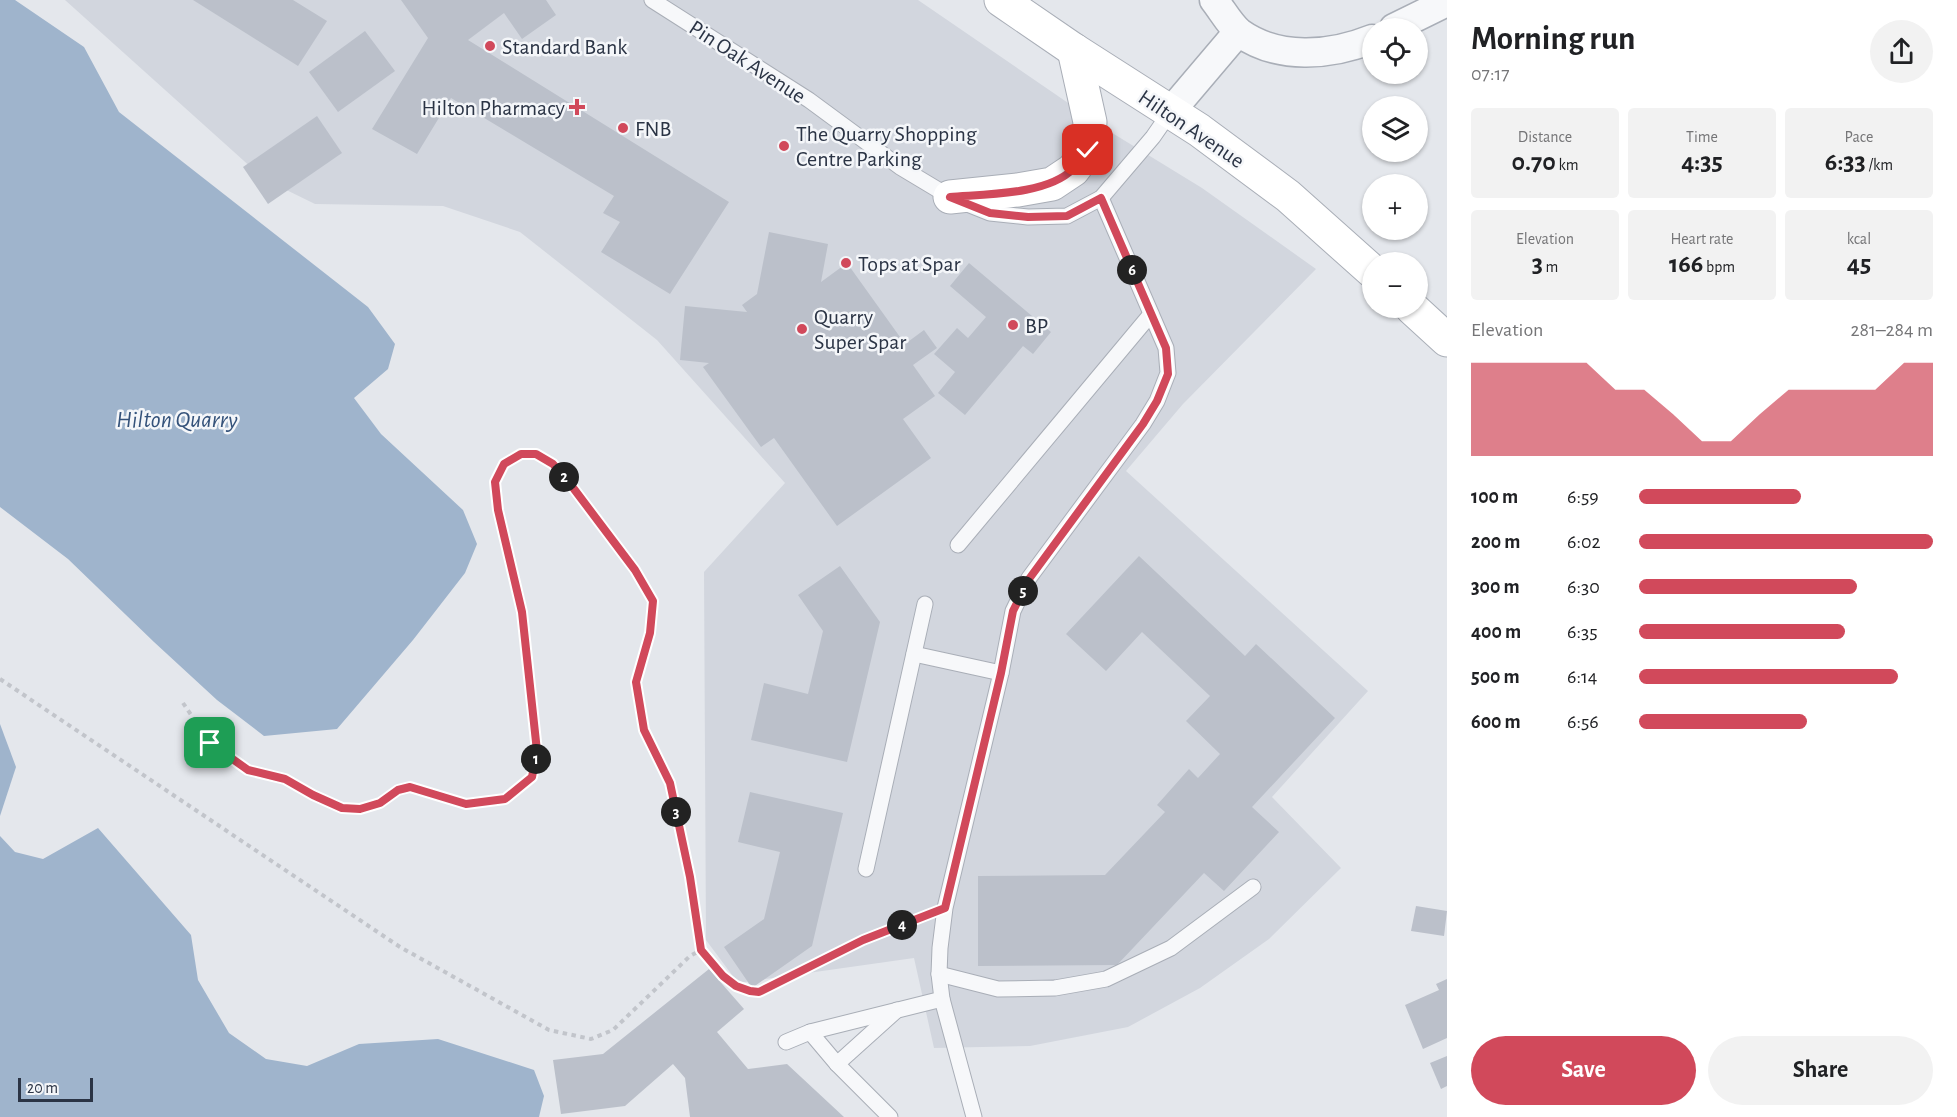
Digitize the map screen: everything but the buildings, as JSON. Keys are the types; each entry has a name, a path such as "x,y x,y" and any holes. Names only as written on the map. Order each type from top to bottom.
{"street":[{"name":"Hilton Avenue","path":"1001,0 1074,50 1171,111 1288,196 1362,263"},
{"path":"1214,0 1238,32 1265,47 1301,53 1330,52 1362,42"},
{"path":"1414,18 1447,2"},
{"path":"1171,111 1238,32"},
{"path":"950,197 1018,190 1052,183 1073,170 1088,150 1090,122 1074,50"},
{"path":"1423,318 1447,339"}],"lane":[{"name":"Pin Oak Avenue","path":"652,0 809,100 900,167 950,197 990,213 1028,217 1067,216 1101,198 1153,137 1171,111"},
{"path":"974,1117 942,999 939,974 940,948 945,908 1001,673 1013,611 1029,579 1143,424 1157,401 1168,374 1166,348 1101,198"},
{"path":"958,546 1151,314"},
{"path":"866,868 925,604"},
{"path":"914,654 1001,673"},
{"path":"939,974 998,989 1055,988 1106,979 1171,948 1253,887"},
{"path":"786,1042 810,1032 942,999"},
{"path":"837,1064 899,1008"},
{"path":"810,1032 837,1064 890,1117"}],"path":[{"path":"183,703 210,743 248,770 285,779 342,808 360,809 380,803 398,790 410,787 466,804 505,799 532,777 537,751 522,612 498,510 495,482 504,464 521,454 536,454 553,464 574,489 635,570 653,601 650,633 636,682 644,730 670,783 690,877 701,950 723,976 736,986 759,992 863,940 945,908"},
{"path":"0,679 400,947 549,1030 591,1039 614,1030 690,956 701,950"}],"shaded area":[{"path":"65,0 918,0 1109,131 1202,188 1316,269 1183,404 1126,471 1368,691 1272,797 1341,868 1269,939 1200,988 1128,1027 1030,1046 934,1048 914,958 738,983 706,940 704,572 785,483 657,340 520,232 443,206 315,204 264,179"}],"water":[{"name":"Hilton Quarry","path":"0,0 15,0 84,47 119,112 368,307 395,344 388,369 354,398 381,434 463,510 477,544 465,573 413,640 337,729 264,736 217,700 68,559 0,507"},
{"path":"0,724 16,767 0,816"},
{"path":"98,828 191,935 198,980 229,1033 266,1059 307,1066 359,1044 438,1039 534,1070 544,1096 539,1117 0,1117 0,836 15,852 43,859"}],"place":[{"name":"Standard Bank","path":"490,46"},
{"name":"Hilton Pharmacy","path":"577,107"},
{"name":"FNB","path":"623,128"},
{"name":"The Quarry Shopping Centre Parking","path":"784,146"},
{"name":"Tops at Spar","path":"846,263"},
{"name":"BP","path":"1013,325"},
{"name":"Quarry Super Spar","path":"802,329"}],"route":[{"path":"210,743 248,770 285,779 342,808 360,809 380,803 398,790 410,787 466,804 505,799 521,787 532,777 537,751 522,612 498,510 495,482 504,464 521,454 536,454 553,464 574,489 635,570 653,601 650,633 636,682 644,730 670,783 690,877 701,950 723,976 742,989 759,992 863,940 945,908 1001,673 1013,611 1029,579 1143,424 1157,401 1168,374 1166,348 1101,198 1067,216 1028,217 990,213 950,197 1018,190 1052,183 1073,170 1088,150"}]}
